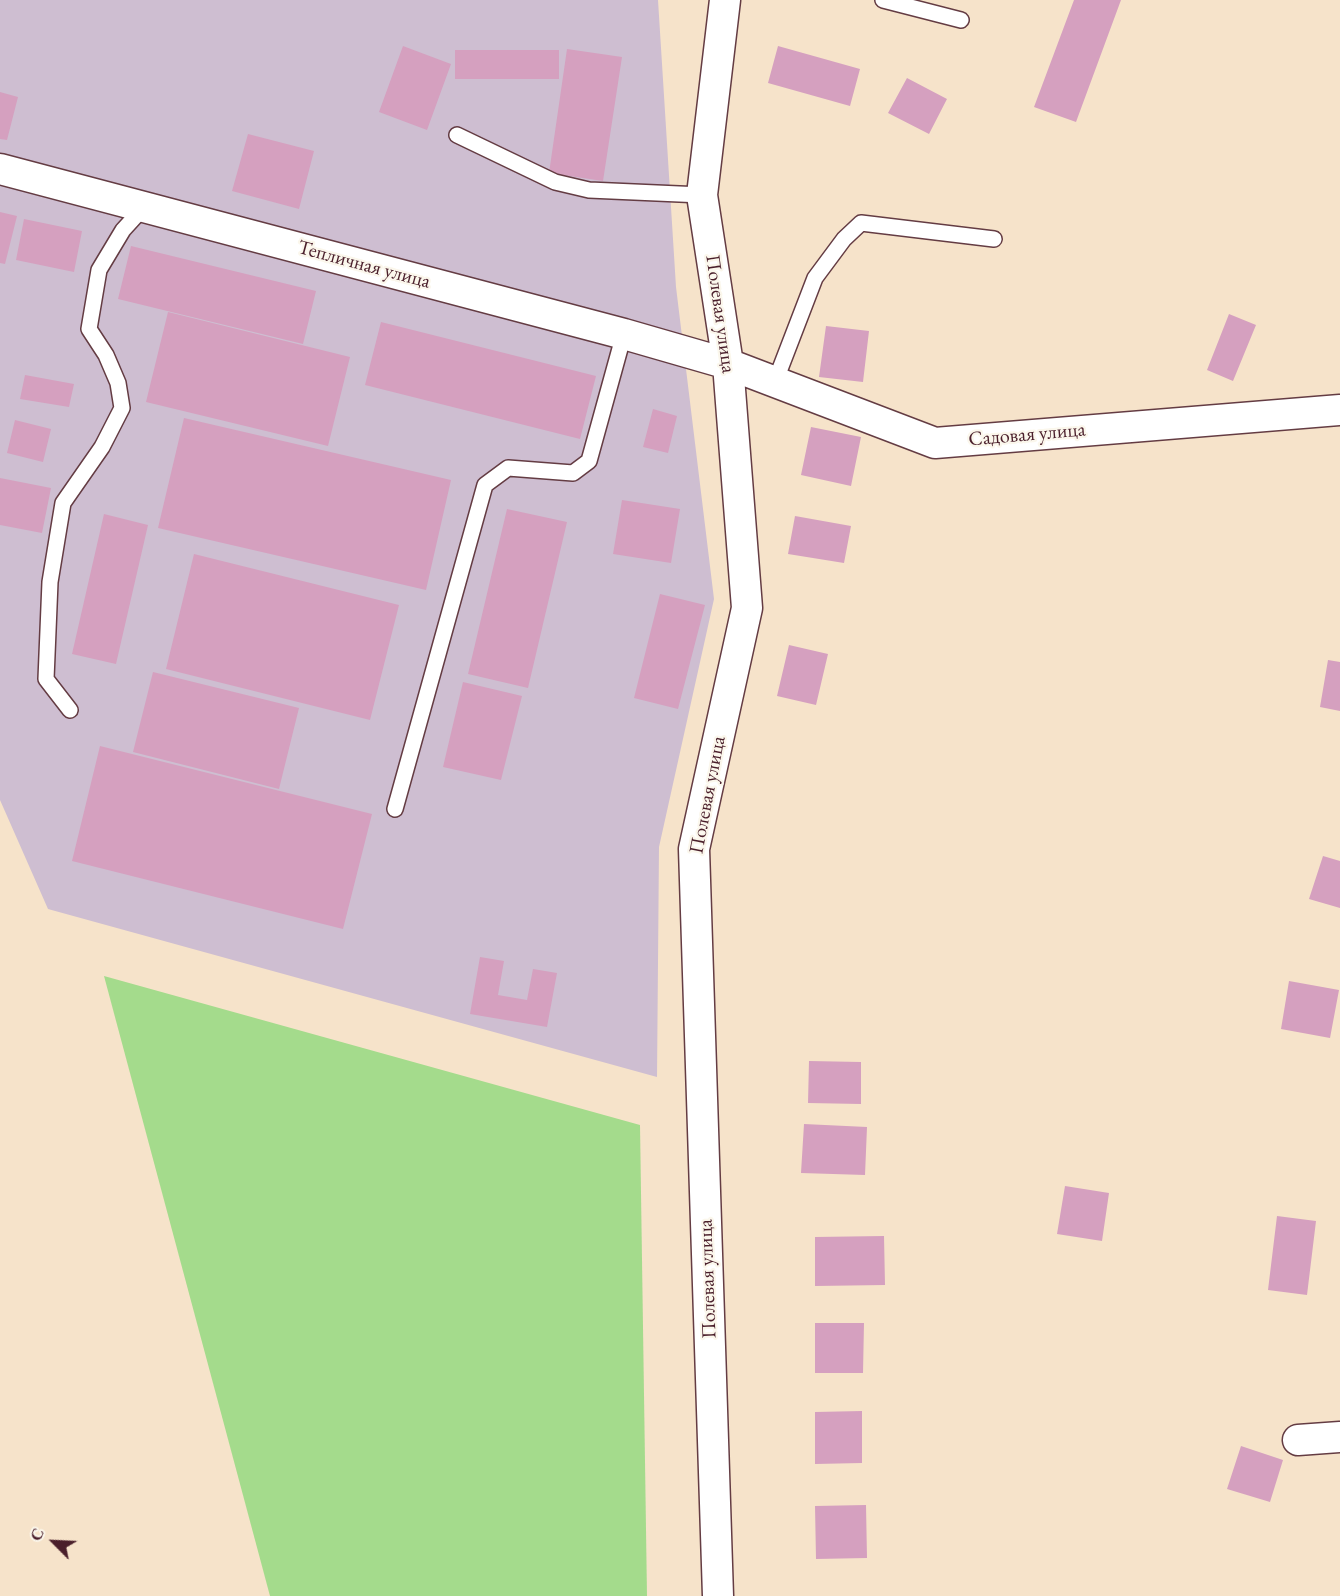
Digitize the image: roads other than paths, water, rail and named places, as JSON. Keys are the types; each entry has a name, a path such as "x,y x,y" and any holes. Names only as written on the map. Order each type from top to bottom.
{"street":[{"name":"Полевая улица","path":"718,1596 694,849 747,608 728,364 702,195 724,0"},
{"name":"Тепличная улица","path":"0,169 624,334 728,364"},
{"name":"Садовая улица","path":"728,364 936,443 1340,410"},
{"path":"1298,1440 1340,1437"}],"lane":[{"path":"883,0 961,20"},
{"path":"457,135 555,182 589,190 702,195"},
{"path":"70,710 46,678 50,582 63,503 102,447 122,408 118,383 106,355 89,329 99,270 123,230 144,207"},
{"path":"775,382 815,278 844,239 861,223 994,239"},
{"path":"395,809 484,485 507,468 573,473 590,461 624,334"}]}
